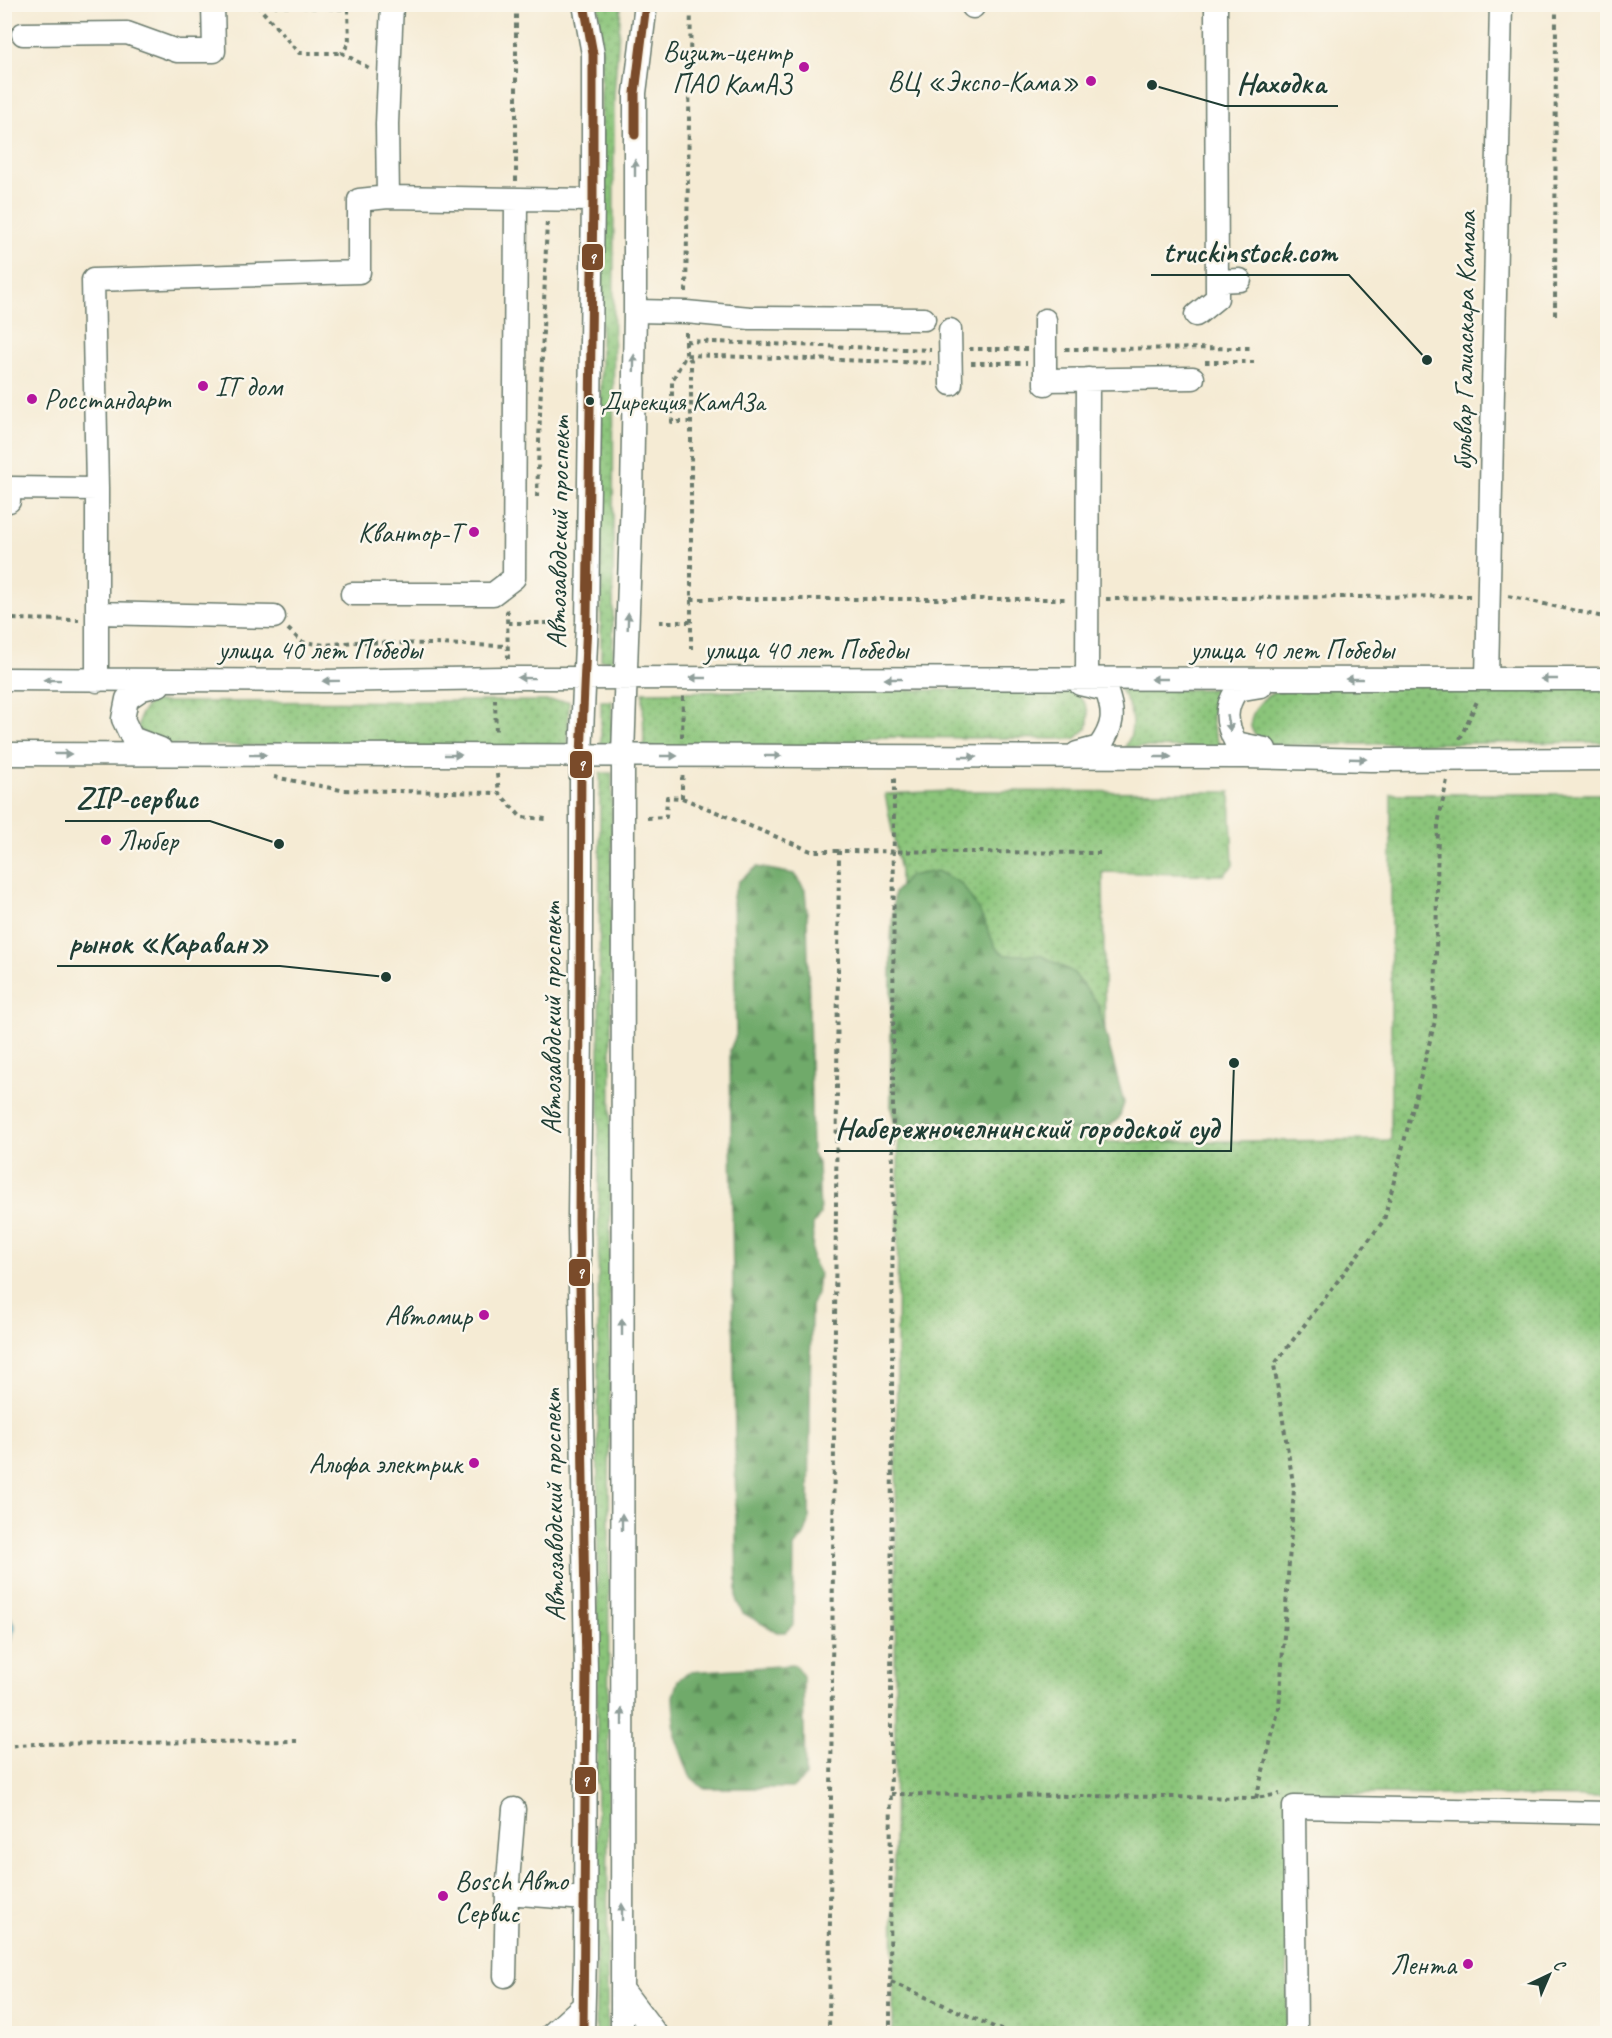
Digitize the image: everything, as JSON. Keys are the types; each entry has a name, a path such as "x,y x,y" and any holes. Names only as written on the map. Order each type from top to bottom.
{"street":[{"path":"23,34 127,33 177,51 214,51 213,4"},
{"path":"388,196 387,124 392,4"},
{"name":"Автозаводский проспект","path":"583,2034 586,1674 579,1220 581,755 587,622 593,200 593,54 584,4"},
{"path":"622,2034 623,755 632,496 635,93 646,4"},
{"path":"1196,315 1217,298 1216,4"},
{"name":"бульвар Галиаскара Камала","path":"1487,679 1501,4"},
{"path":"97,681 97,489 93,280 359,272 359,200 388,196 593,200"},
{"path":"352,594 494,594 514,578 516,199"},
{"path":"1217,281 1240,280"},
{"path":"635,312 686,312 750,318 924,319"},
{"path":"1045,320 1045,382 1088,379 1193,378"},
{"path":"950,330 951,384"},
{"path":"1087,679 1088,379"},
{"path":"4,501 9,501 9,488 97,489"},
{"path":"98,613 274,617"},
{"name":"улица 40 лет Победы","path":"4,679 325,681 503,678 585,680 1608,679"},
{"path":"176,754 132,738 123,719 127,699 142,689 177,679"},
{"path":"1060,679 1106,690 1111,703 1112,719 1108,734 1099,747 1061,757"},
{"path":"1301,679 1237,690 1229,701 1226,716 1229,730 1236,742 1301,758"},
{"path":"4,754 1608,759"},
{"path":"1296,2034 1294,1807 1608,1814"},
{"path":"505,1976 507,1893 514,1809"},
{"path":"507,1893 585,1899"},
{"path":"585,1956 596,1970 607,1973 615,1968 622,1958"},
{"path":"622,1989 656,2034"},
{"path":"552,2034 583,2006"}],"path":[{"path":"342,53 349,43 348,9 353,4"},
{"path":"516,4 516,199"},
{"path":"691,4 686,355 672,381 672,422 691,422"},
{"path":"1554,315 1556,4"},
{"path":"257,5 348,9"},
{"path":"257,5 299,53 342,53 376,72 390,71"},
{"path":"537,504 548,199"},
{"path":"686,355 691,360 691,649"},
{"path":"1450,597 1515,596 1608,618"},
{"path":"508,663 507,612 514,606"},
{"path":"4,619 77,620 98,613"},
{"path":"274,617 302,642 325,645 354,642 508,646"},
{"path":"658,622 692,622"},
{"path":"508,623 557,623"},
{"path":"1256,1798 1279,1708 1294,1490 1274,1365 1384,1220 1435,1021 1438,824 1452,758 1487,679"},
{"path":"682,739 683,687"},
{"path":"495,689 496,734"},
{"path":"496,768 500,793 521,817 547,819"},
{"path":"890,2034 894,775"},
{"path":"266,776 341,790 500,793"},
{"path":"682,778 682,798"},
{"path":"647,818 666,817 667,797 682,798 811,850 1100,853"},
{"path":"829,2034 839,852"},
{"path":"4,1746 296,1741"},
{"path":"891,1794 1256,1798 1288,1793 1294,1807"},
{"path":"891,1982 1010,2034"}],"green space":[{"path":"598,5 621,5 614,95 613,661 601,660 601,37"},
{"path":"1330,682 1607,686 1607,742 1274,745 1254,733 1251,728 1252,717 1258,706 1271,694"},
{"path":"1064,689 1081,699 1087,708 1087,728 1075,739 879,737 805,746 644,748 643,692"},
{"path":"1222,689 1214,704 1212,718 1215,733 1222,748 1125,747 1131,733 1132,718 1128,703 1120,690"},
{"path":"569,701 568,748 166,745 138,730 140,715 150,702"},
{"path":"601,701 612,701 612,749 601,749"},
{"path":"600,773 612,773 612,818 607,2033 596,2034"},
{"path":"950,791 1230,792 1233,865 1224,875 1103,872 1106,1142 1391,1140 1391,794 1607,794 1607,1797 1288,1793 1287,2033 893,2033 900,871 885,794"},
{"path":"757,867 794,874 805,890 812,1153 818,1163 820,1215 813,1225 812,1259 819,1273 817,1293 811,1306 809,1521 804,1536 794,1547 793,1625 785,1632 777,1632 743,1613 737,1602 730,1050 736,1035 733,896 739,881"},
{"path":"937,871 962,884 980,912 996,948 1005,955 1040,955 1073,972 1098,1004 1124,1103 1119,1118 1107,1128 909,1140 896,1128 891,1108 891,942 894,893 909,876"},
{"path":"795,1665 803,1676 805,1777 792,1788 703,1788 690,1776 675,1736 673,1696 678,1680 689,1672"}],"water":[{"path":"5,1603 15,1628 4,1656"}],"transit line":[{"name":"9","path":"583,2034 586,1674 579,1220 581,755 587,622 593,200 593,54 584,4"},
{"name":"9","path":"635,135 635,93 646,4"}],"place":[{"name":"Визит-центр ПАО КамАЗ","path":"804,67"},
{"name":"ВЦ «Экспо-Кама»","path":"1091,81"},
{"name":"Находка","path":"1152,85"},
{"name":"truckinstock.com","path":"1427,360"},
{"name":"IT дом","path":"203,386"},
{"name":"Росстандарт","path":"32,399"},
{"name":"Дирекция КамАЗа","path":"590,401"},
{"name":"Квантор-Т","path":"474,532"},
{"name":"Любер","path":"106,840"},
{"name":"ZIP-сервис","path":"279,844"},
{"name":"рынок «Караван»","path":"386,977"},
{"name":"Набережночелнинский городской суд","path":"1234,1063"},
{"name":"Автомир","path":"484,1315"},
{"name":"Альфа электрик","path":"474,1463"},
{"name":"Bosch Авто Сервис","path":"443,1896"},
{"name":"Лента","path":"1468,1964"}]}
